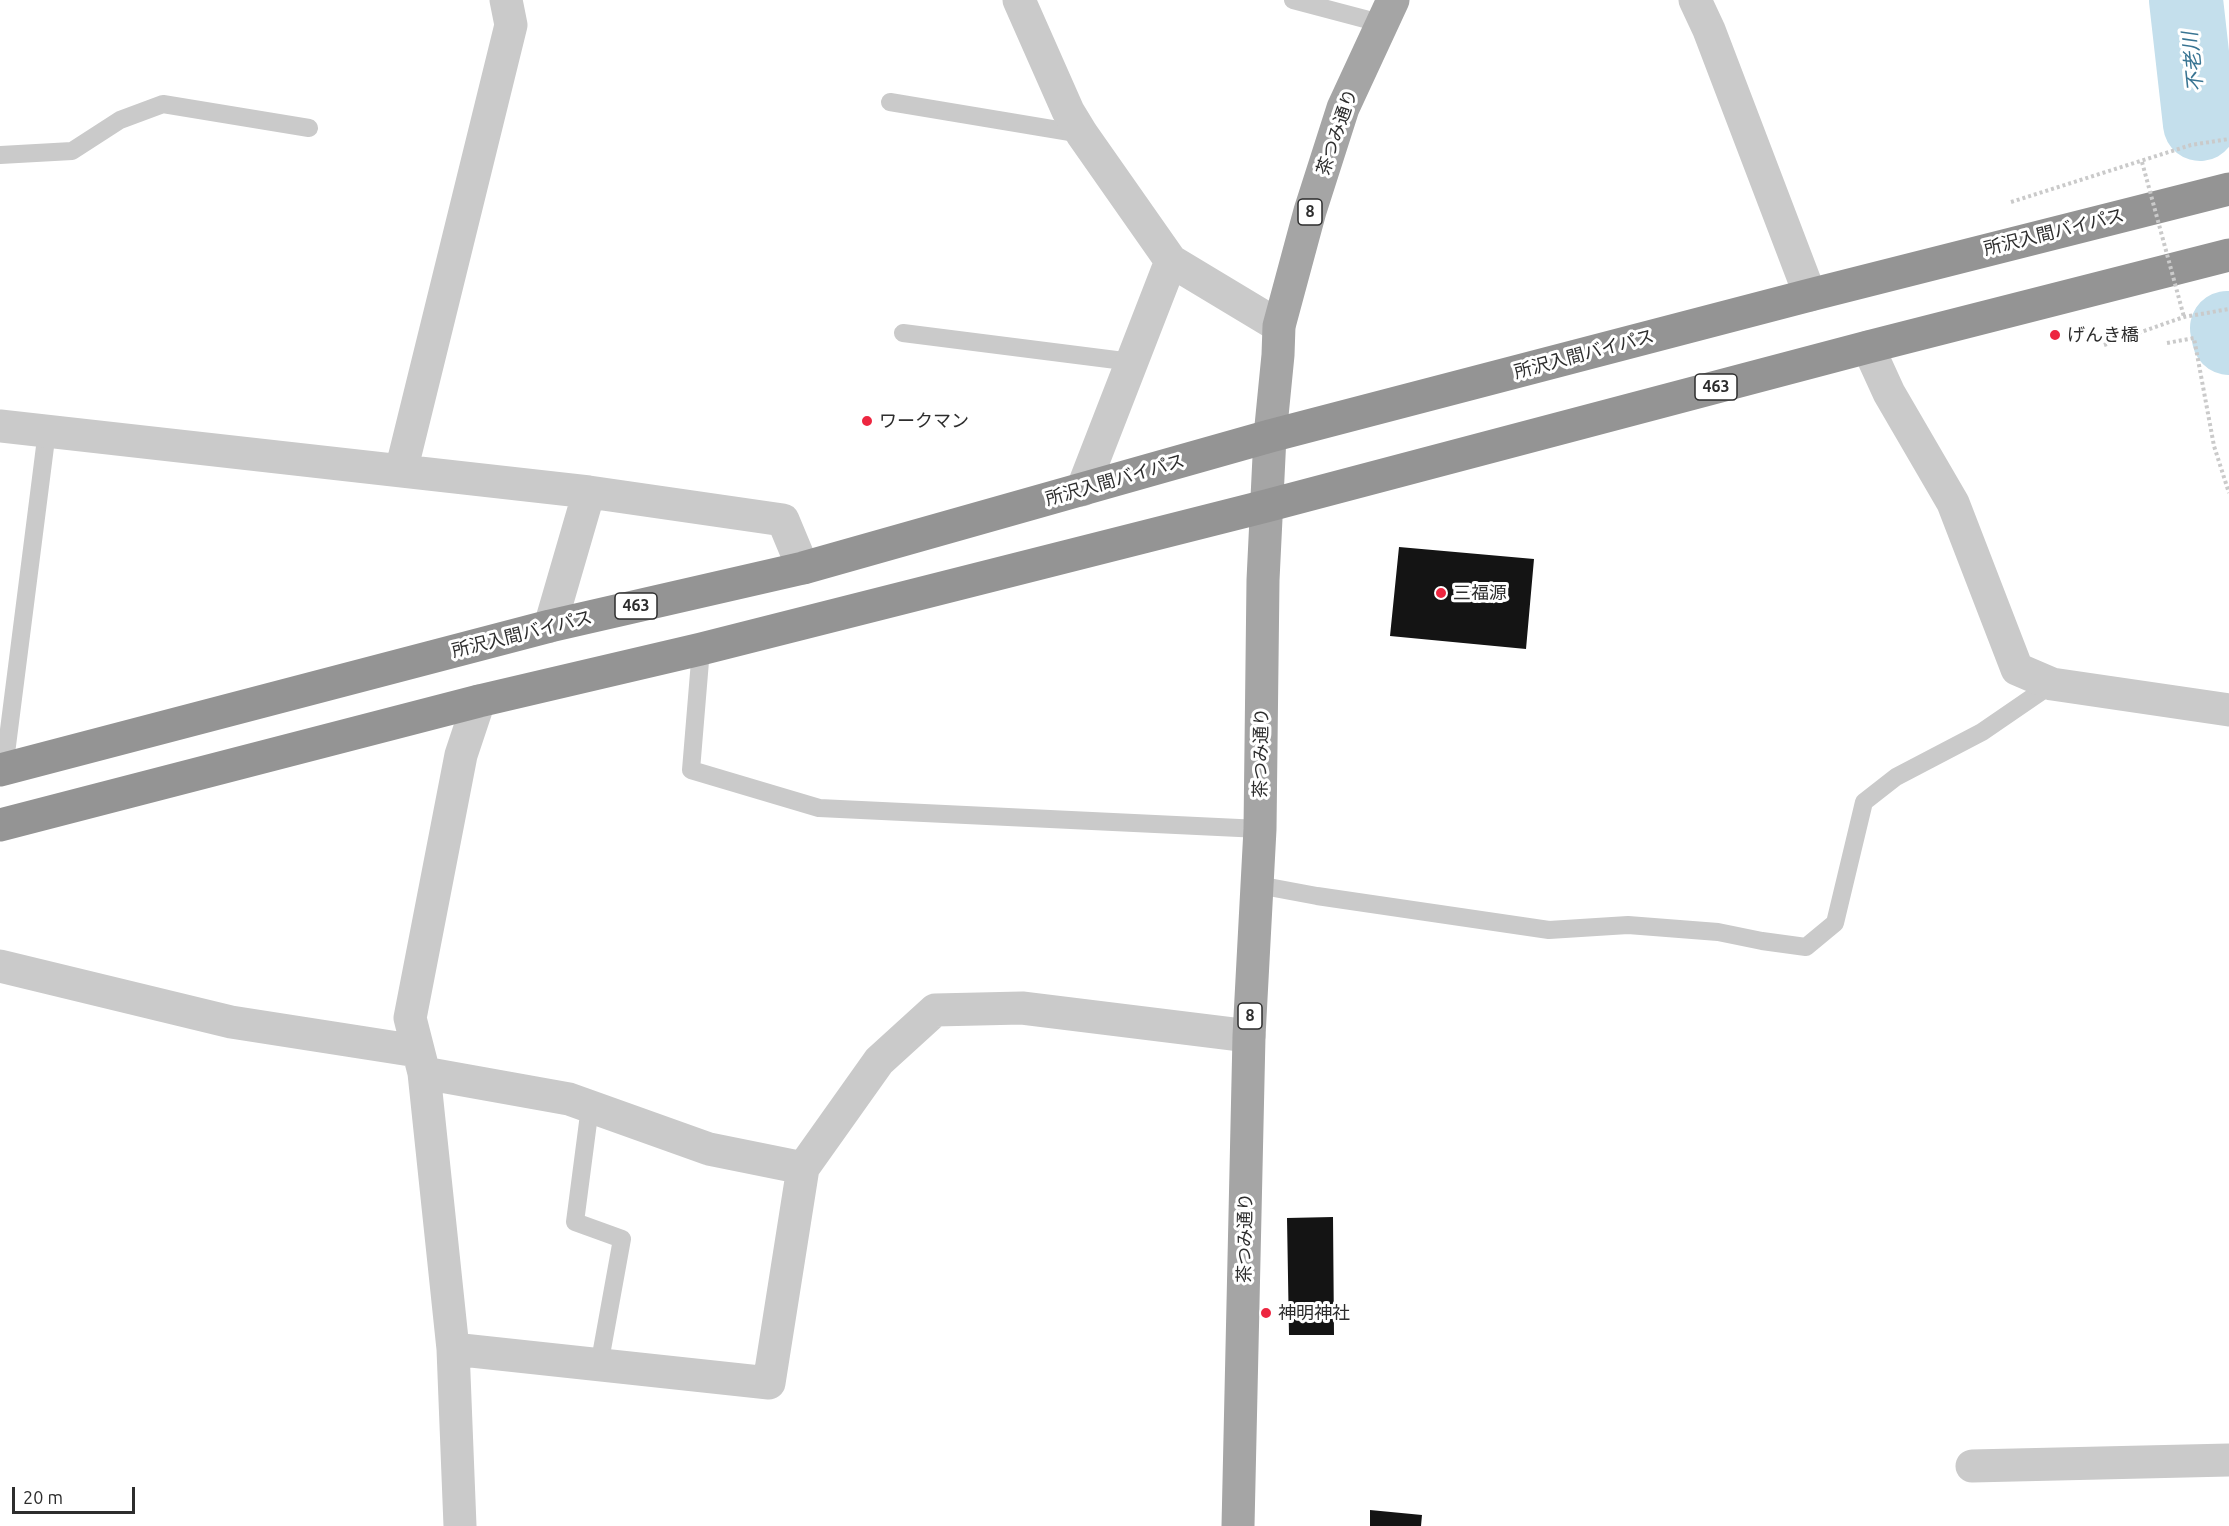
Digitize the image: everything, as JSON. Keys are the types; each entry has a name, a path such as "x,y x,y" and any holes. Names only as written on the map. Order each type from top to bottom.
{"highway":[{"name":"所沢入間バイパス","path":"2,770 549,626 803,568 1270,436 2147,208 2229,189"},
{"name":"463","path":"0,825 479,700 701,649 1266,506 1868,347 2229,255"}],"main road":[{"name":"茶つみ通り","path":"1238,1526 1249,1036 1260,829 1263,580 1270,436 1279,326 1310,211 1343,108 1387,12"}],"street":[{"path":"401,471 511,25 506,0"},
{"path":"1019,0 1068,111 1171,261 1279,326"},
{"path":"1695,0 1709,30 1810,295"},
{"path":"1082,490 1171,261"},
{"path":"1868,347 1889,393 1953,503 2017,669 2052,684 2229,710"},
{"path":"0,426 589,492 783,520 803,568"},
{"path":"549,626 589,492"},
{"path":"460,1526 453,1349 420,1062 410,1018 461,756 479,700"},
{"path":"0,966 231,1022 420,1062 569,1099 710,1149 803,1168"},
{"path":"453,1349 769,1383 803,1168 879,1061 935,1010 1022,1008 1249,1036"},
{"path":"1972,1466 2229,1460"}],"lane":[{"path":"1293,0 1387,12"},
{"path":"890,102 1082,134"},
{"path":"0,155 72,151 120,120 163,104 309,128"},
{"path":"903,333 1132,362"},
{"path":"2,770 47,431"},
{"path":"701,649 692,770 819,808 1260,829"},
{"path":"1258,885 1317,896 1549,930 1628,925 1718,932 1806,947 1835,924 1864,802 1896,777 1982,732 2052,684"},
{"path":"590,1107 575,1222 622,1239 599,1366"}],"path":[{"path":"2009,203 2191,145 2229,139"},
{"path":"2142,162 2184,317"},
{"path":"2104,345 2184,317 2229,309"},
{"path":"2167,343 2194,338 2214,446 2229,493"}],"building":[{"path":"1399,547 1534,559 1526,649 1390,636"},
{"path":"1333,1217 1334,1335 1289,1335 1287,1218"},
{"path":"1370,1510 1422,1515 1421,1526 1370,1526"}],"waterway":[{"name":"不老川","path":"2186,0 2200,124"},
{"name":"不老川","path":"2227,328 2229,338"}],"place":[{"name":"げんき橋","path":"2055,335"},
{"name":"ワークマン","path":"867,421"},
{"name":"三福源","path":"1441,593"},
{"name":"神明神社","path":"1266,1313"}]}
